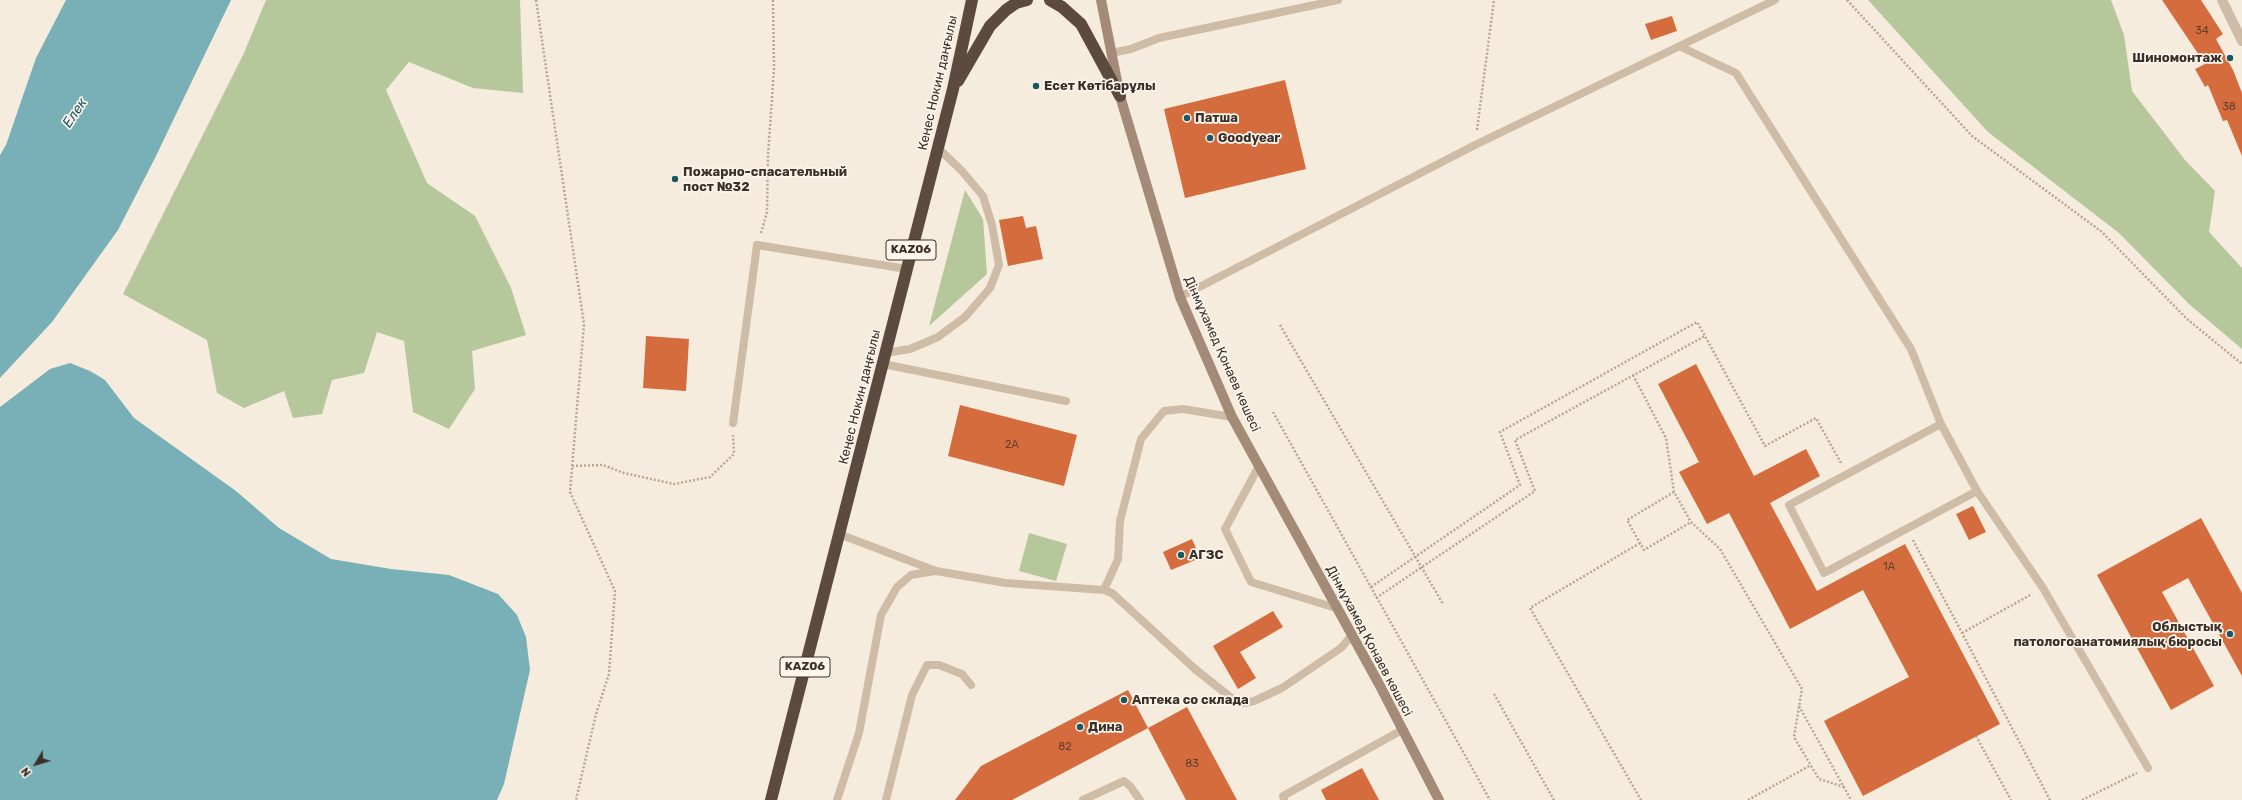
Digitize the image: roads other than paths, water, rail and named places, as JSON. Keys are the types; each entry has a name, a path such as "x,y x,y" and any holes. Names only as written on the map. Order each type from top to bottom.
{"highway":[{"name":"Кеңес Нокин даңғылы","path":"771,800 953,89 972,0"},
{"path":"953,89 990,26 1006,10 1016,3 1027,0"},
{"path":"1050,0 1062,7 1081,24 1120,96"}],"street":[{"name":"Дінмұхамед Қонаев көшесі","path":"1100,0 1120,96 1180,297 1232,417 1379,684 1439,800"},
{"path":"2222,0 2242,41"}],"lane":[{"path":"1111,53 1131,50 1159,38 1338,0"},
{"path":"1180,297 1475,145 1681,47 1775,0"},
{"path":"1681,47 1736,73 1911,349 1941,424 1977,491 2043,588 2148,768"},
{"path":"884,358 938,337 965,317 990,288 999,266 992,224 983,196 962,171 938,148"},
{"path":"733,423 757,245 907,269"},
{"path":"884,358 1066,401"},
{"path":"1104,590 1118,559 1120,521 1141,439 1164,411 1183,409 1232,417"},
{"path":"1941,424 1789,505 1824,573 1977,491"},
{"path":"1259,466 1225,529 1251,582 1336,608"},
{"path":"839,534 936,570 1006,583 1104,590 1112,593 1195,669 1234,700 1244,703 1254,701 1282,688 1341,648 1352,635"},
{"path":"837,800 859,733 881,615 897,588 911,575 936,570"},
{"path":"886,800 912,696 927,665 939,665 962,674 971,685"},
{"path":"1284,800 1283,796 1402,730"},
{"path":"1083,800 1124,781 1130,786 1140,800"}],"water":[{"name":"Елек","path":"66,0 231,0 154,160 118,230 52,322 0,378 0,155 6,145 36,58"},
{"path":"70,363 90,371 105,380 134,418 236,491 279,528 331,559 391,569 449,575 498,594 517,615 526,637 530,670 504,784 497,800 0,800 0,407 50,369"}],"place":[{"name":"Шиномонтаж","path":"2230,58"},
{"name":"Есет Көтібарұлы","path":"1036,86"},
{"name":"Патша","path":"1187,118"},
{"name":"Goodyear","path":"1210,138"},
{"name":"Пожарно-спасательный пост №32","path":"675,179"},
{"name":"АГЗС","path":"1181,555"},
{"name":"Облыстық патологоанатомиялық бюросы","path":"2230,634"},
{"name":"Аптека со склада","path":"1124,700"},
{"name":"Дина","path":"1080,727"}]}
